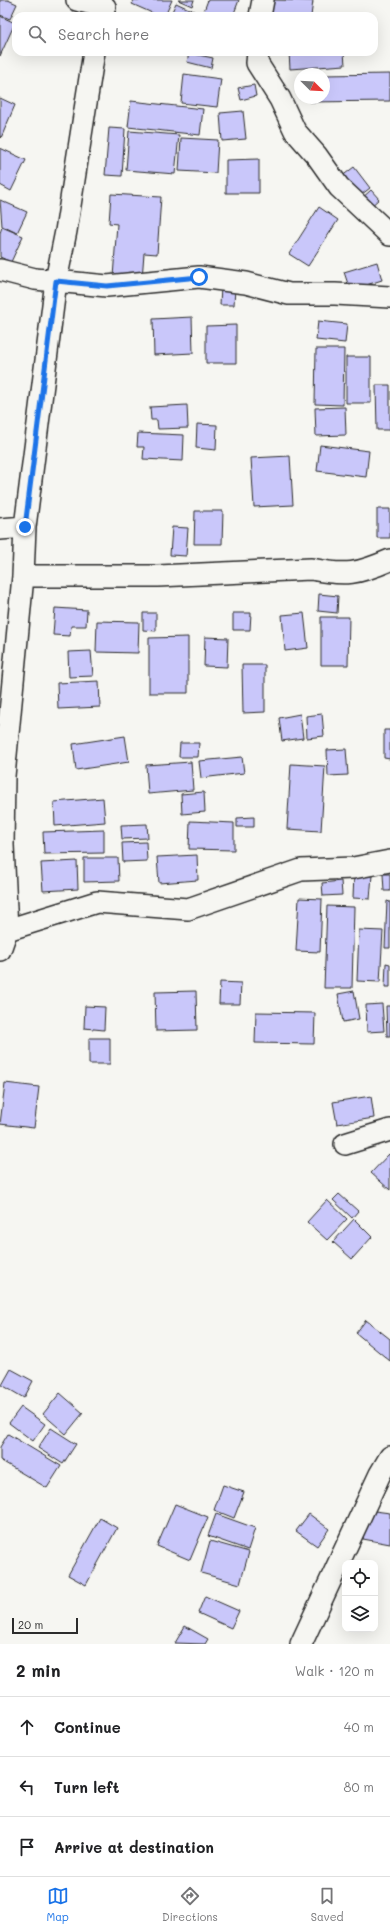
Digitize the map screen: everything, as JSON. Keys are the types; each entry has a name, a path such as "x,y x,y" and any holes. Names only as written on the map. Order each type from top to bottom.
{"street":[{"path":"77,0 105,8"},
{"path":"261,12 263,0"},
{"path":"0,950 7,930 4,845 4,776 23,576 25,527 56,281 66,231 93,56"},
{"path":"258,56 257,63 280,99 295,131 317,156 339,187 390,235"},
{"path":"0,270 35,278 107,286 199,277 246,283 288,294 335,294 390,297"},
{"path":"0,529 25,527"},
{"path":"23,576 158,576 290,569 311,569 336,574 367,570 390,560"},
{"path":"7,930 97,902 188,908 301,870 353,868 390,861"},
{"path":"345,1144 390,1130"},
{"path":"301,1644 380,1474 390,1456"}],"building":[{"path":"0,0 8,0 17,4 10,19 0,15"},
{"path":"134,0 172,0 167,12 150,12 132,4"},
{"path":"178,0 194,0 192,6"},
{"path":"208,0 239,0 234,12 204,12"},
{"path":"273,0 313,1 312,12 271,12"},
{"path":"176,3 196,12 172,12"},
{"path":"0,16 12,22 12,30 0,56"},
{"path":"188,56 203,56 213,58 211,68 187,62"},
{"path":"289,56 344,56 345,65 290,69"},
{"path":"184,74 221,79 217,107 181,103"},
{"path":"390,74 390,101 330,102 330,75"},
{"path":"254,85 256,96 241,100 238,88"},
{"path":"0,98 15,105 1,138 0,137"},
{"path":"131,101 203,109 200,135 128,127"},
{"path":"243,111 246,139 222,141 220,113"},
{"path":"109,128 125,129 122,176 105,175"},
{"path":"129,131 179,135 175,174 126,170"},
{"path":"181,138 218,140 216,173 179,171"},
{"path":"0,148 26,160 11,191 0,185"},
{"path":"259,159 259,193 226,193 226,160"},
{"path":"354,167 370,188 357,198 341,177"},
{"path":"371,190 379,199 369,208 361,199"},
{"path":"111,194 161,197 157,254 144,253 142,279 113,277 117,224 109,223"},
{"path":"0,200 27,212 17,233 2,226"},
{"path":"319,207 338,220 308,266 289,254"},
{"path":"2,227 23,236 11,262 0,257 0,233"},
{"path":"377,262 382,280 350,290 344,272"},
{"path":"221,287 235,288 234,305 220,305"},
{"path":"192,317 193,353 154,355 153,319"},
{"path":"318,321 347,324 345,343 316,340"},
{"path":"236,325 236,363 206,363 206,326"},
{"path":"316,349 344,349 343,405 315,404"},
{"path":"346,357 371,357 371,403 346,403"},
{"path":"376,385 390,385 390,430 377,430"},
{"path":"187,405 188,428 158,429 157,420 151,420 150,407"},
{"path":"345,407 346,435 316,436 315,408"},
{"path":"197,424 217,425 216,450 196,448"},
{"path":"138,433 184,435 183,461 143,459 144,447 137,447"},
{"path":"320,445 369,451 366,477 317,471"},
{"path":"290,456 293,505 254,507 251,458"},
{"path":"377,509 390,509 390,538 377,538"},
{"path":"195,511 223,511 222,544 194,544"},
{"path":"172,527 188,528 186,556 170,555"},
{"path":"319,594 338,596 337,613 318,611"},
{"path":"55,608 87,610 86,626 71,626 70,636 53,635"},
{"path":"143,613 156,613 156,631 143,630"},
{"path":"233,613 251,613 250,630 233,630"},
{"path":"304,613 308,648 285,651 282,615"},
{"path":"321,617 349,617 348,665 321,665"},
{"path":"97,621 139,622 138,653 96,652"},
{"path":"188,637 188,693 149,693 149,638"},
{"path":"205,637 228,638 227,667 204,666"},
{"path":"91,651 93,676 69,677 68,652"},
{"path":"242,665 265,665 265,712 243,713"},
{"path":"99,681 100,707 58,709 57,683"},
{"path":"300,714 303,738 282,741 279,718"},
{"path":"322,714 324,736 307,738 306,716"},
{"path":"384,730 390,730 390,759 384,758"},
{"path":"125,736 129,762 76,770 73,744"},
{"path":"180,743 199,743 198,757 179,757"},
{"path":"346,749 348,775 328,776 327,750"},
{"path":"242,757 244,773 201,778 199,761"},
{"path":"191,762 193,790 148,794 146,765"},
{"path":"291,764 325,766 321,831 287,829"},
{"path":"204,792 205,812 182,814 181,794"},
{"path":"103,798 105,822 55,826 54,802"},
{"path":"254,817 254,827 237,827 237,818"},
{"path":"190,821 234,823 234,850 189,849"},
{"path":"147,824 148,838 122,839 121,825"},
{"path":"104,830 104,853 44,854 43,832"},
{"path":"146,842 147,861 123,862 122,843"},
{"path":"197,855 198,880 159,883 157,857"},
{"path":"84,858 118,858 119,881 84,882"},
{"path":"77,861 78,889 43,891 41,863"},
{"path":"354,874 372,875 370,899 353,898"},
{"path":"383,874 390,874 390,891 384,891"},
{"path":"341,881 342,895 323,896 322,883"},
{"path":"299,898 322,899 320,952 296,951"},
{"path":"387,901 390,902 390,948 385,948"},
{"path":"327,906 354,907 352,988 324,988"},
{"path":"359,930 383,931 380,982 357,981"},
{"path":"386,963 390,964 390,987 385,987"},
{"path":"220,982 241,983 240,1004 219,1004"},
{"path":"196,991 197,1030 156,1031 155,992"},
{"path":"354,991 359,1019 343,1022 338,994"},
{"path":"382,1004 384,1031 367,1032 366,1005"},
{"path":"85,1006 105,1007 104,1030 84,1028"},
{"path":"386,1006 390,1006 390,1036 387,1036"},
{"path":"256,1012 315,1013 314,1044 255,1043"},
{"path":"89,1038 110,1038 110,1064 89,1064"},
{"path":"5,1083 39,1087 34,1128 0,1124"},
{"path":"371,1096 374,1118 337,1124 333,1102"},
{"path":"389,1154 390,1155 390,1190 371,1173"},
{"path":"339,1194 358,1211 352,1218 333,1200"},
{"path":"327,1200 347,1219 327,1240 307,1222"},
{"path":"354,1219 372,1237 352,1259 333,1242"},
{"path":"366,1320 390,1339 390,1361 356,1333"},
{"path":"11,1369 33,1381 24,1398 2,1385"},
{"path":"60,1393 83,1413 66,1434 43,1414"},
{"path":"21,1407 45,1424 33,1441 9,1423"},
{"path":"51,1428 76,1444 63,1464 38,1448"},
{"path":"8,1434 61,1466 47,1488 0,1460 0,1447"},
{"path":"223,1485 244,1492 234,1518 214,1510"},
{"path":"175,1504 208,1517 190,1560 157,1546"},
{"path":"367,1510 390,1513 390,1544 363,1539"},
{"path":"216,1514 255,1528 248,1550 208,1536"},
{"path":"309,1514 329,1529 317,1546 296,1531"},
{"path":"100,1518 117,1528 86,1585 68,1575"},
{"path":"210,1541 249,1552 240,1584 201,1573"},
{"path":"205,1596 239,1611 231,1628 198,1613"},
{"path":"185,1626 208,1639 205,1644 175,1643"}],"route":[{"path":"25,527 56,281 107,286 151,280 199,277"}]}
